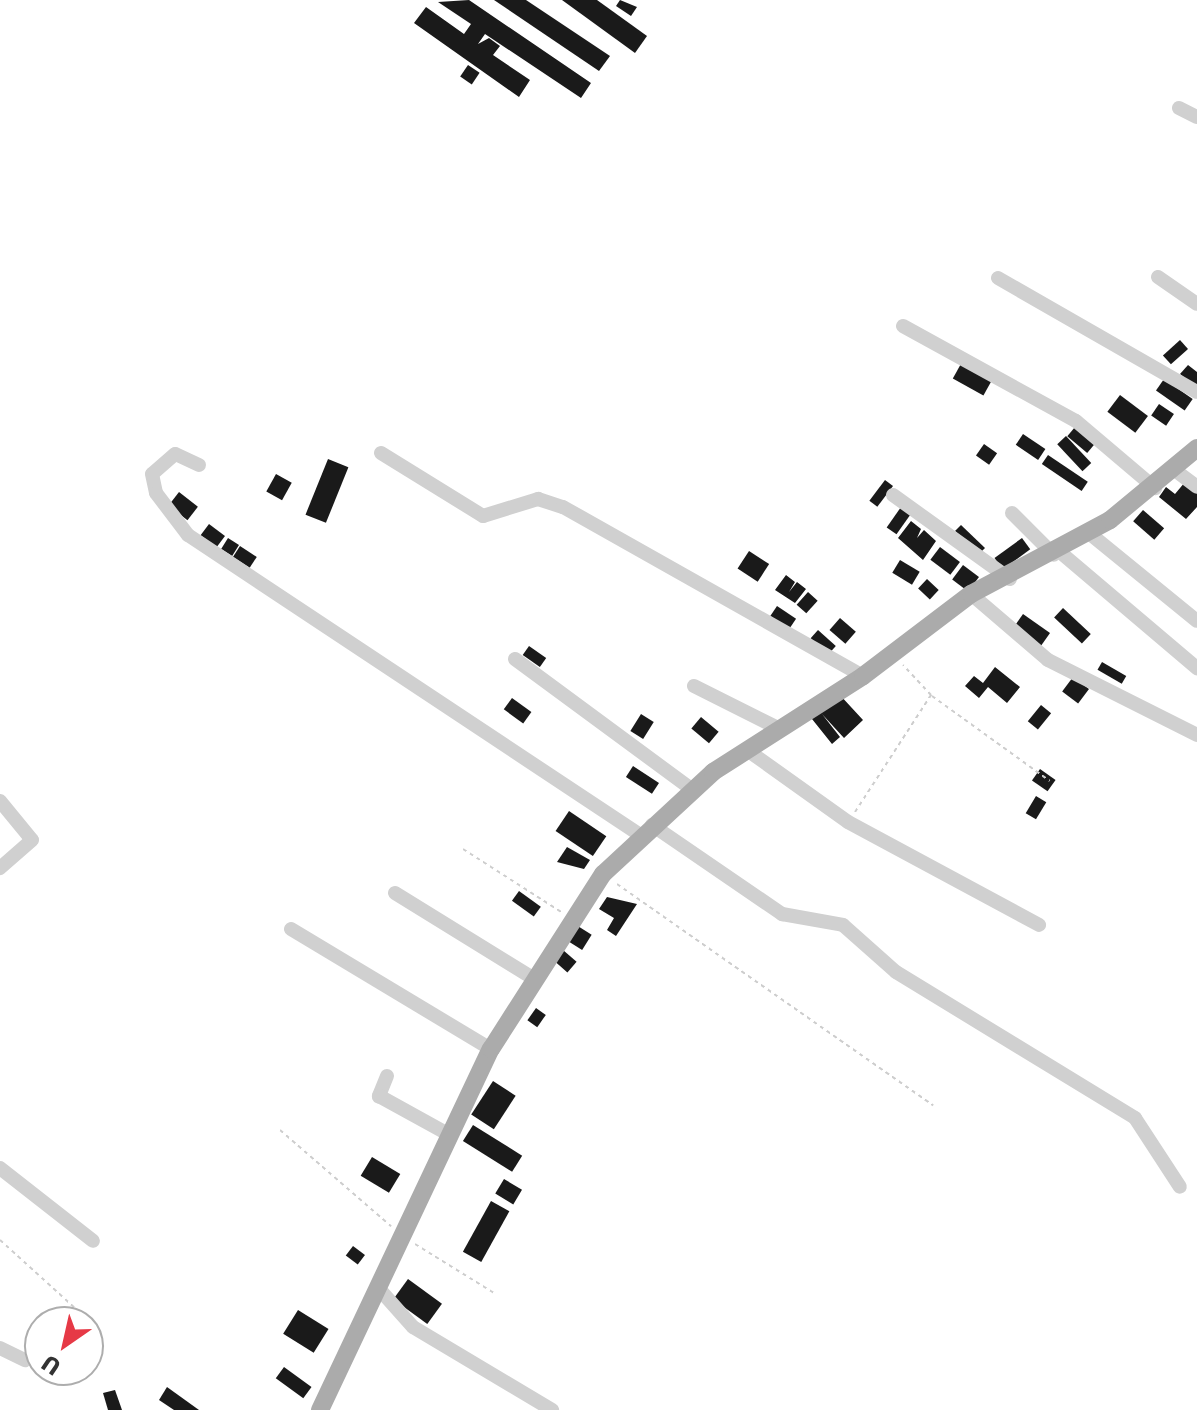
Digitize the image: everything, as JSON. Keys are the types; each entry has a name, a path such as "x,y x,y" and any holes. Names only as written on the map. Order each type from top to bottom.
{"main road":[{"path":"320,1410 381,1291 491,1049 569,917 603,874 646,830 693,790 863,676 971,594 1010,579 1089,533 1155,488 1197,448"}],"street":[{"path":"1179,108 1197,117"},
{"path":"1158,277 1197,304"},
{"path":"998,278 1197,392"},
{"path":"903,326 1084,426 1155,488"},
{"path":"381,453 483,516 538,499 563,507 863,676"},
{"path":"199,465 175,454 160,460 152,474 156,493 188,535 782,914 843,925 896,972 1135,1118 1180,1187"},
{"path":"1176,471 1197,487"},
{"path":"893,495 1010,579"},
{"path":"1012,513 1197,668"},
{"path":"1089,533 1197,621"},
{"path":"971,594 1048,660 1197,735"},
{"path":"515,659 693,790"},
{"path":"694,686 782,730"},
{"path":"750,752 848,822 1039,925"},
{"path":"0,801 32,840 0,868"},
{"path":"395,893 531,977"},
{"path":"291,929 491,1049"},
{"path":"387,1076 379,1096 450,1135"},
{"path":"0,1168 93,1241"},
{"path":"381,1291 413,1327 552,1410"},
{"path":"0,1348 24,1360"}],"path":[{"path":"891,652 931,695 1050,781"},
{"path":"848,822 931,695"},
{"path":"463,849 569,917"},
{"path":"603,874 933,1105"},
{"path":"280,1130 404,1237 494,1293"},
{"path":"0,1240 73,1306"}],"building":[{"path":"469,0 591,83 581,98 485,34 478,44 489,38 500,46 493,55 530,80 519,97 414,23 426,7 464,34 471,24 438,2"},
{"path":"494,0 526,0 610,56 599,71"},
{"path":"562,0 597,0 647,36 635,53"},
{"path":"620,0 637,7 631,16 616,6"},
{"path":"468,65 480,73 472,84 460,77"},
{"path":"1180,340 1188,349 1171,364 1163,355"},
{"path":"962,362 993,379 983,396 953,379"},
{"path":"1188,365 1197,372 1197,388 1180,374"},
{"path":"1164,379 1193,399 1185,411 1156,390"},
{"path":"1120,395 1148,416 1135,433 1107,412"},
{"path":"1159,404 1174,414 1166,426 1151,416"},
{"path":"1075,427 1095,444 1087,453 1067,436"},
{"path":"1023,434 1045,449 1038,460 1016,445"},
{"path":"1066,436 1091,463 1082,471 1057,444"},
{"path":"984,444 997,453 989,465 976,455"},
{"path":"1048,455 1088,482 1082,491 1042,464"},
{"path":"328,459 348,467 326,523 306,515"},
{"path":"276,474 292,483 282,500 266,491"},
{"path":"885,480 893,486 877,507 869,501"},
{"path":"1185,482 1197,491 1197,507 1186,519 1159,497 1166,487 1175,494"},
{"path":"179,492 198,507 187,520 169,505"},
{"path":"901,507 911,514 896,534 887,527"},
{"path":"1143,510 1164,528 1154,540 1133,521"},
{"path":"911,521 921,529 917,538 924,530 936,541 923,560 898,538"},
{"path":"209,524 225,536 217,547 201,535"},
{"path":"961,525 985,548 980,553 955,531"},
{"path":"228,538 239,545 232,556 221,549"},
{"path":"1022,538 1030,549 1003,569 994,558"},
{"path":"240,546 257,557 250,568 233,557"},
{"path":"940,547 960,562 950,575 930,560"},
{"path":"749,551 769,564 758,582 738,569"},
{"path":"900,560 920,572 912,585 892,573"},
{"path":"963,565 979,577 968,591 952,579"},
{"path":"786,575 795,582 789,592 797,582 806,589 795,603 775,590"},
{"path":"927,579 939,590 930,599 918,589"},
{"path":"808,592 818,601 806,613 797,605"},
{"path":"777,606 796,619 789,629 770,616"},
{"path":"1063,608 1091,634 1082,643 1054,618"},
{"path":"1023,614 1050,633 1041,646 1014,627"},
{"path":"840,618 856,632 845,644 830,630"},
{"path":"818,630 836,646 828,654 811,638"},
{"path":"529,646 546,658 540,667 523,655"},
{"path":"1102,662 1126,676 1122,684 1098,670"},
{"path":"995,667 1020,687 1007,703 988,687 979,698 965,686 974,676 983,683"},
{"path":"1073,677 1089,689 1078,703 1062,691"},
{"path":"839,694 863,720 844,738 822,714 840,737 832,744 808,714"},
{"path":"512,698 531,712 523,723 504,709"},
{"path":"1041,705 1051,713 1038,730 1028,721"},
{"path":"641,714 654,722 643,739 630,731"},
{"path":"701,717 719,732 709,743 691,728"},
{"path":"633,766 659,783 652,794 626,777"},
{"path":"1040,769 1056,780 1048,791 1032,780"},
{"path":"1036,796 1046,802 1036,819 1026,813"},
{"path":"569,811 606,836 593,856 556,831"},
{"path":"567,847 590,860 584,869 557,862"},
{"path":"519,891 541,907 534,917 512,901"},
{"path":"607,897 637,904 616,936 607,930 614,918 599,909"},
{"path":"573,923 592,935 582,950 563,938"},
{"path":"563,950 577,962 567,972 554,961"},
{"path":"536,1008 546,1015 537,1027 527,1020"},
{"path":"493,1081 516,1096 494,1129 471,1115"},
{"path":"473,1125 522,1156 512,1172 463,1141"},
{"path":"372,1157 400,1174 389,1193 361,1176"},
{"path":"504,1179 522,1190 513,1204 495,1194"},
{"path":"491,1201 509,1211 481,1262 463,1252"},
{"path":"353,1246 365,1255 358,1265 346,1256"},
{"path":"408,1279 442,1304 427,1324 393,1299"},
{"path":"298,1310 329,1329 314,1353 283,1334"},
{"path":"284,1367 312,1387 303,1398 276,1378"},
{"path":"167,1387 199,1410 174,1410 159,1400"},
{"path":"115,1390 122,1410 108,1410 103,1393"}]}
